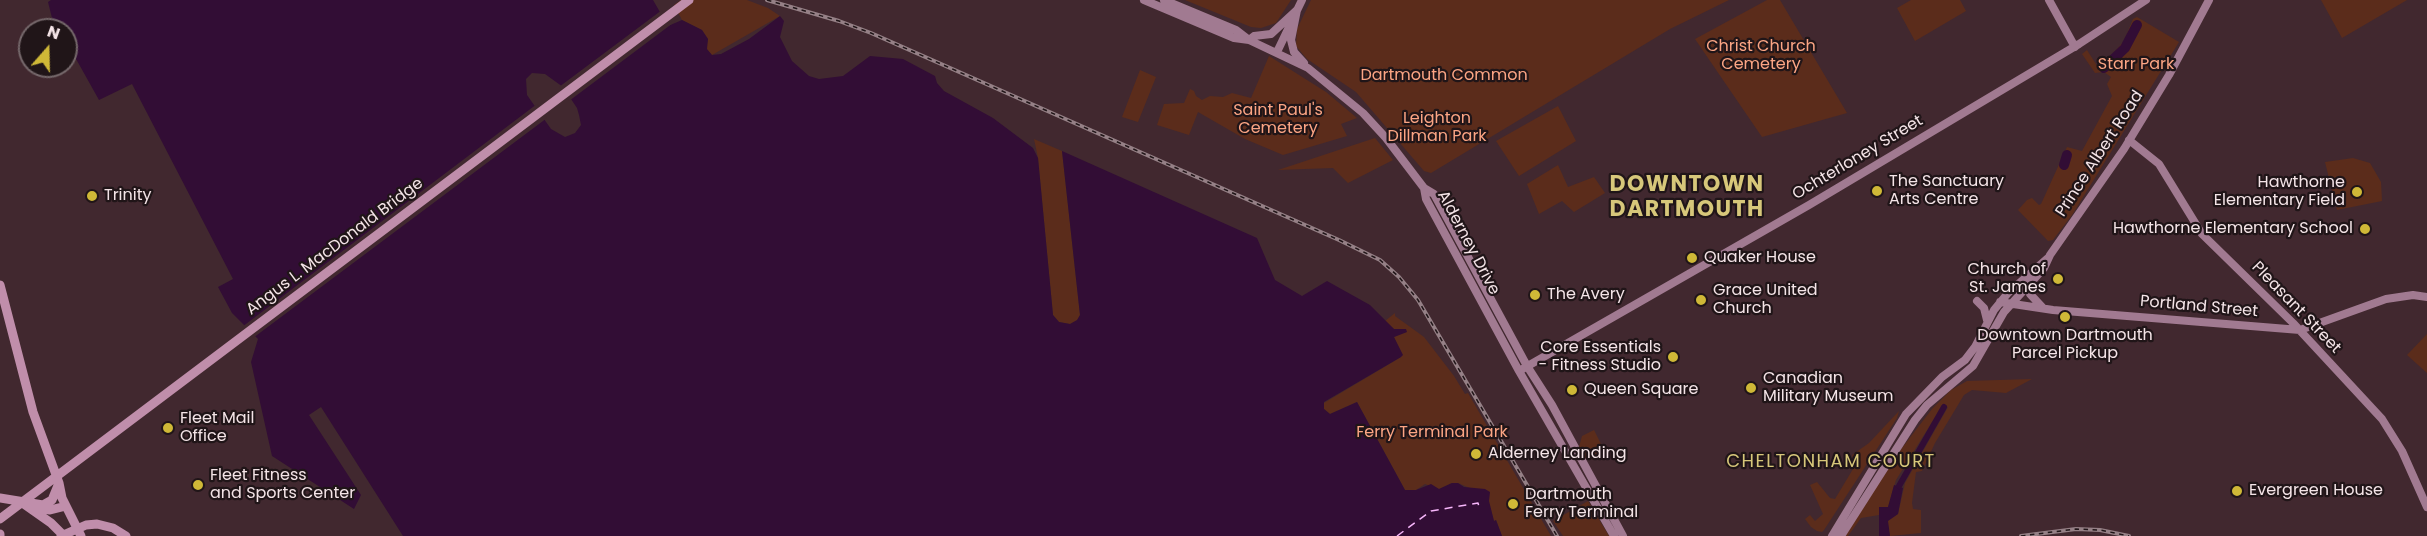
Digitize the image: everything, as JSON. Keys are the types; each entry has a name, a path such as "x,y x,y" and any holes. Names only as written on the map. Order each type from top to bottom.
{"main road":[{"name":"Angus L. MacDonald Bridge","path":"4,515 689,0"},
{"path":"1144,0 1234,38 1249,40 1254,36 1270,34 1298,10"},
{"path":"1164,0 1236,30 1249,40 1308,68"},
{"path":"1277,52 1302,0"},
{"path":"2049,0 2075,47"},
{"name":"Ochterloney Street","path":"1523,369 1799,211 2075,47 2146,0"},
{"name":"Prince Albert Road","path":"2012,304 2044,268 2048,258 2129,140 2169,75 2209,0"},
{"path":"1298,10 1292,40 1293,47 1308,68"},
{"name":"Alderney Drive","path":"1308,68 1363,112 1407,163 1424,188 1426,199 1523,369 1614,536"},
{"name":"Pleasant Street","path":"2129,140 2159,164 2202,234 2300,330 2382,419 2402,451 2427,507"},
{"name":"Prince Albert Road","path":"2000,302 2048,258"},
{"path":"2031,284 2030,294 2044,309"},
{"path":"0,285 33,412 66,506 81,536"},
{"name":"Portland Street","path":"2000,302 2044,309 2300,330 2386,299 2413,295 2427,297"},
{"path":"1977,301 1984,308 1987,320"},
{"path":"1832,536 1906,414 1942,377 1965,360 1975,347 1987,320 2000,302"},
{"path":"1841,536 1915,420 1927,405 1973,366 1998,320 2012,304"},
{"name":"Alderney Drive","path":"1523,369 1552,405 1623,536"},
{"path":"0,498 43,505 53,498 59,483"},
{"path":"19,501 50,510 66,506"},
{"path":"19,501 51,523 62,536 86,525 113,528 126,536"},
{"path":"0,527 4,515"}],"green space":[{"path":"681,0 747,0 768,8 780,16 712,55 706,49 708,39 702,30 682,20 674,5"},
{"path":"1185,0 1291,0 1276,23 1261,28 1251,27"},
{"name":"Dartmouth Common","path":"1311,0 1729,0 1670,29 1431,173 1424,171 1356,92 1307,59 1296,46 1297,29"},
{"name":"Christ Church Cemetery","path":"1767,0 1780,0 1847,113 1762,137 1695,39"},
{"path":"1911,0 1960,0 1966,11 1915,41 1897,8"},
{"path":"2321,0 2407,0 2342,38"},
{"name":"Starr Park","path":"2137,17 2179,42 2072,215 2053,240 2048,241 2018,210 2032,198 2039,205 2041,204 2067,147 2082,151 2112,96 2107,84 2111,77 2104,72 2095,73 2082,54 2087,50 2099,69 2124,41 2133,19"},
{"name":"Dartmouth Common","path":"1269,56 1326,92 1357,118 1341,124 1347,136 1283,155 1245,139 1198,112 1189,135 1157,125 1164,104 1184,103 1190,89 1202,100 1210,96 1223,97 1232,93 1251,98"},
{"path":"1140,70 1156,77 1138,122 1122,117"},
{"path":"1558,106 1576,141 1519,176 1496,141"},
{"path":"1375,138 1393,160 1348,183 1333,168 1278,170"},
{"path":"1034,139 1062,151 1080,315 1077,321 1070,324 1059,322 1053,315 1038,158"},
{"name":"Hawthorne Elementary Field","path":"2353,158 2370,163 2381,182 2382,201 2337,210 2325,162"},
{"path":"1558,165 1568,187 1594,177 1605,193 1574,212 1562,201 1539,214 1527,184"},
{"name":"Ferry Terminal Park","path":"1395,313 1395,316 1424,337 1465,394 1468,393 1551,536 1502,536 1496,520 1494,521 1485,489 1472,489 1452,483 1439,489 1425,484 1416,490 1405,490 1357,402 1330,414 1324,409 1324,403 1401,357 1394,337 1406,332 1394,329 1385,321"},
{"path":"2427,334 2427,373 2407,355"},
{"path":"2032,379 2006,393 1972,390 1964,395 1935,443 1922,471 1916,472 1912,503 1913,509 1921,510 1921,533 1890,536 1887,521 1898,514 1905,483 1948,407 1942,409 1932,422 1896,480 1888,507 1879,507 1879,515 1861,518 1848,536 1844,536 1895,457 1932,409 1951,390 1967,381"},
{"path":"1899,411 1897,418 1824,530 1817,531 1811,527 1805,519 1810,515 1815,521 1823,514 1810,485 1817,482 1830,498 1835,499 1855,464 1852,455 1869,443"},
{"path":"1594,430 1604,450 1586,459 1579,447 1582,436"},
{"path":"1588,501 1609,536 1563,536 1553,521"}],"shaded area":[{"path":"51,0 653,0 668,26 682,20 702,30 708,39 707,49 712,55 721,54 749,39 780,16 784,21 780,37 792,61 809,76 819,79 843,76 870,56 903,59 935,76 937,83 944,91 993,118 1033,148 1038,158 1053,315 1059,322 1070,324 1080,315 1062,151 1257,238 1275,280 1302,296 1327,281 1370,305 1394,329 1406,329 1407,332 1394,337 1403,355 1401,357 1324,402 1324,409 1330,414 1357,402 1405,490 1416,490 1431,484 1439,489 1452,483 1458,483 1464,487 1485,489 1490,492 1489,501 1494,521 1496,520 1502,536 403,536 321,407 309,415 361,495 354,509 272,456 251,362 258,339 232,313 218,287 233,279 132,84 99,100 78,62 78,18 52,18 48,2","holes":["532,73 545,74 563,87 577,108 581,125 575,133 565,137 551,129 527,95 526,79"]},
{"path":"1894,485 1903,488 1898,514 1888,521 1890,536 1879,536 1879,507 1888,507"}],"pier":[{"path":"662,10 670,23 681,17 569,101 559,87"},
{"path":"537,104 547,118 253,338 242,327"}],"waterway":[{"path":"2104,68 2125,48 2137,25"},
{"path":"2064,165 2067,155"},
{"path":"1899,486 1944,407"}],"ferry route":[{"path":"1397,536 1431,511 1478,503 1479,507"}],"railway":[{"path":"767,0 871,33 1380,260 1399,277 1418,300 1557,536"},
{"path":"2021,536 2076,529 2100,530 2129,536"}],"place":[{"name":"The Sanctuary Arts Centre","path":"1877,191"},
{"name":"Hawthorne Elementary Field","path":"2357,192"},
{"name":"Trinity","path":"92,196"},
{"name":"Hawthorne Elementary School","path":"2365,229"},
{"name":"Quaker House","path":"1692,258"},
{"name":"Church of St. James","path":"2058,279"},
{"name":"The Avery","path":"1535,295"},
{"name":"Grace United Church","path":"1701,300"},
{"name":"Downtown Dartmouth Parcel Pickup","path":"2065,317"},
{"name":"Core Essentials - Fitness Studio","path":"1673,357"},
{"name":"Canadian Military Museum","path":"1751,388"},
{"name":"Queen Square","path":"1572,390"},
{"name":"Fleet Mail Office","path":"168,428"},
{"name":"Alderney Landing","path":"1476,454"},
{"name":"Fleet Fitness and Sports Center","path":"198,485"},
{"name":"Evergreen House","path":"2237,491"},
{"name":"Dartmouth Ferry Terminal","path":"1513,504"}],"district":[{"name":"DOWNTOWN DARTMOUTH","path":"1687,198"},
{"name":"CHELTONHAM COURT","path":"1831,462"}],"park label":[{"name":"Saint Paul's Cemetery","path":"1278,120"},
{"name":"Leighton Dillman Park","path":"1437,128"}]}
